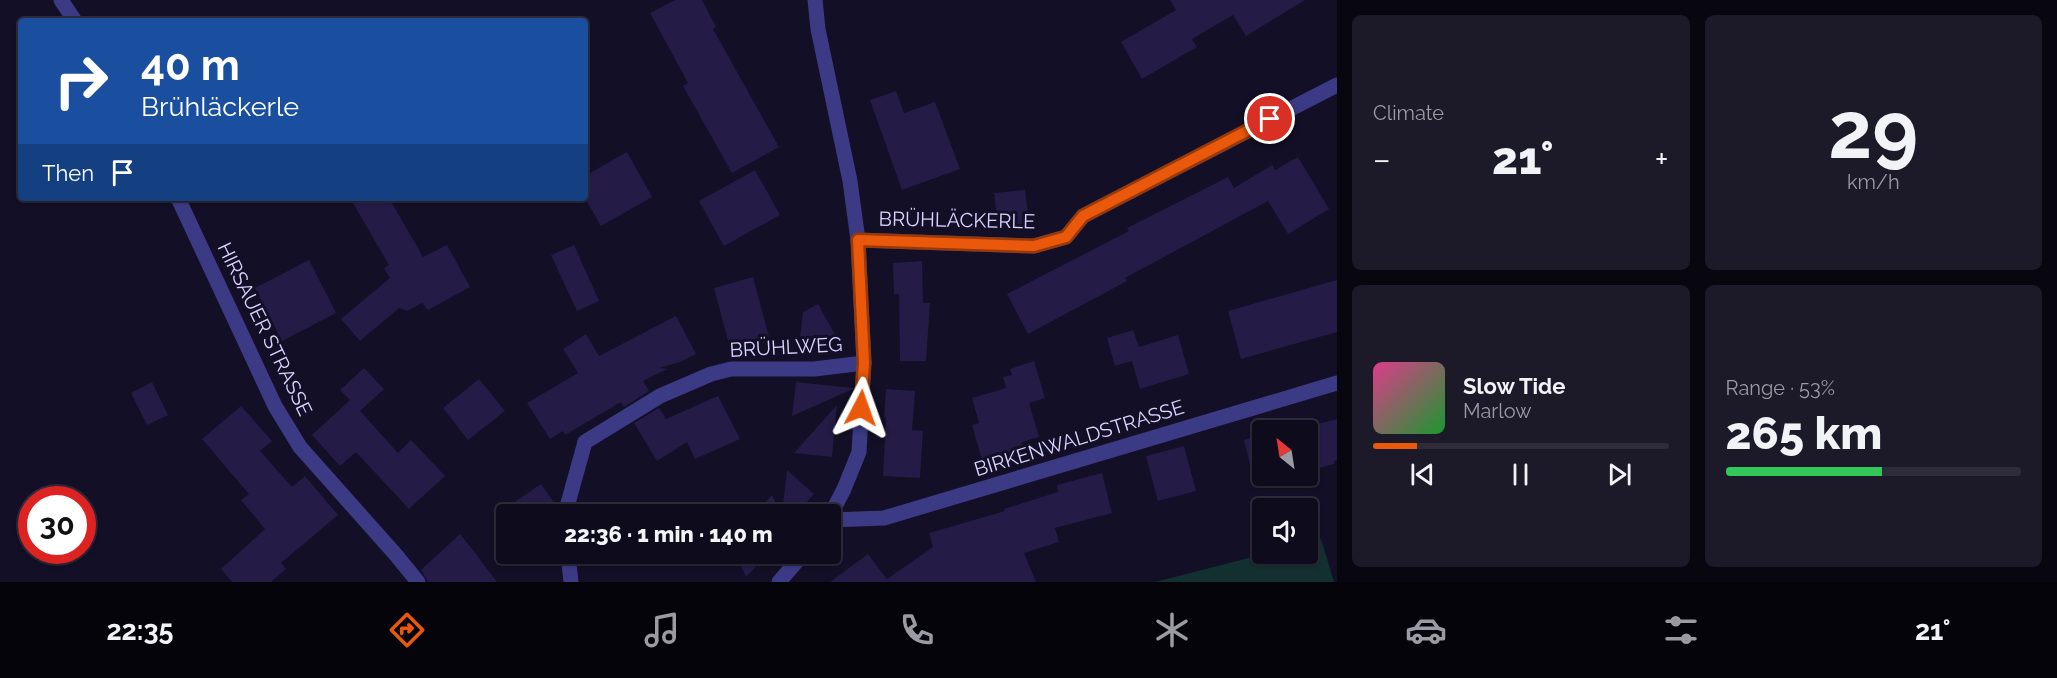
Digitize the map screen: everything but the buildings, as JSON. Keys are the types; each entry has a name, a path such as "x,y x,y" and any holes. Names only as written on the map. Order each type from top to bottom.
{"street":[{"path":"62,0 73,18"},
{"path":"815,0 818,28 850,182 858,240 864,363 859,452 836,504"},
{"name":"BRÜHLÄCKERLE","path":"858,240 1034,246 1066,237 1083,216 1337,85"},
{"name":"HIRSAUER STRASSE","path":"179,201 275,405 300,447 418,582"},
{"name":"BRÜHLWEG","path":"568,504 585,442 660,396 711,374 731,369 814,369 864,363"},
{"name":"BIRKENWALDSTRASSE","path":"841,520 884,518 1337,383"},
{"path":"568,564 571,582"},
{"path":"779,582 794,564"}],"green space":[{"path":"1321,539 1334,582 1155,582 1252,557 1252,564 1318,564 1318,540"}],"route":[{"path":"861,408 864,363 858,240 1034,246 1066,237 1083,216 1270,119"}]}
